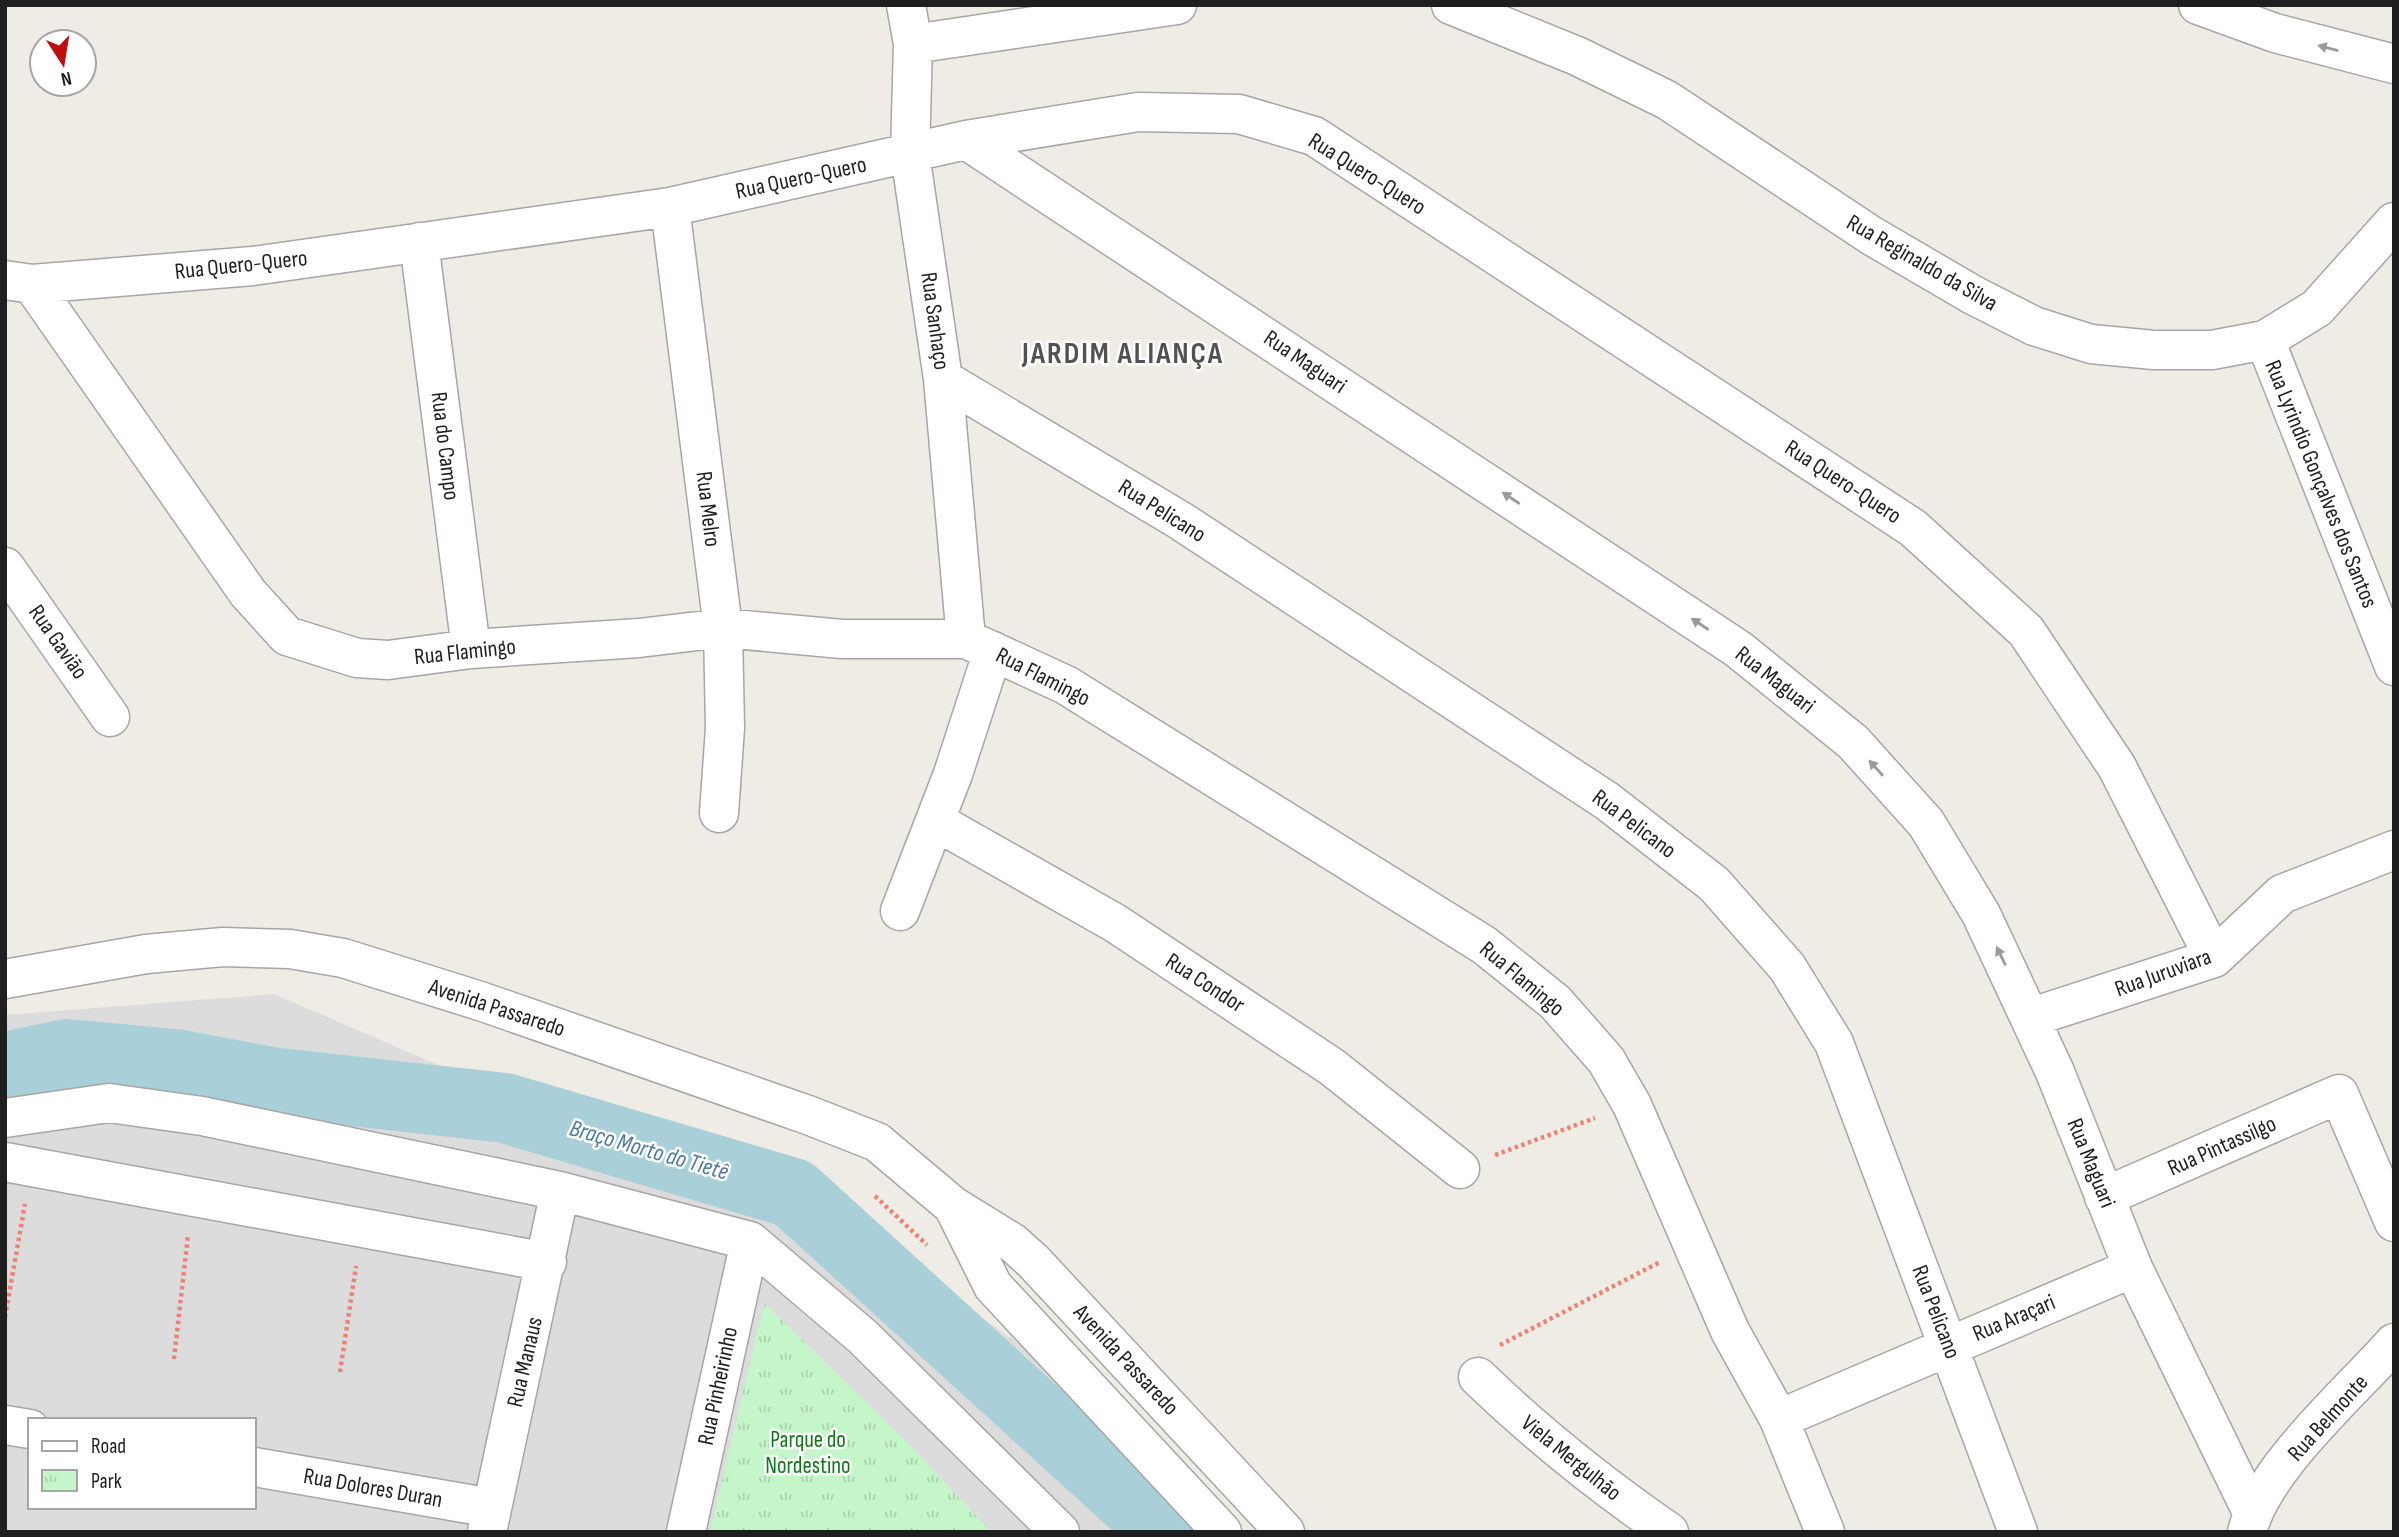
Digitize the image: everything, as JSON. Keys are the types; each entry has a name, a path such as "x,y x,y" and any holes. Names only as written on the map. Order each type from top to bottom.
{"street":[{"name":"Rua Sanhaço","path":"900,911 935,821 980,645 909,155 913,44 906,5"},
{"path":"913,44 1177,5"},
{"name":"Rua Reginaldo da Silva","path":"1451,5 1577,56 1667,100 1872,236 2034,326 2091,344 2154,350 2212,350 2265,340 2317,307 2394,222"},
{"path":"2198,5 2275,33 2394,64"},
{"name":"Rua Quero-Quero","path":"19,282 253,266 670,207 967,140 1138,112 1238,114 1314,136 1913,528 2026,631 2117,767 2214,958"},
{"name":"Rua Maguari","path":"967,140 1738,649 1853,742 1926,823 1980,914 2032,1017 2133,1268 2249,1522"},
{"name":"Rua Melro","path":"670,207 723,628 725,727 719,813"},
{"name":"Rua do Campo","path":"419,242 471,649"},
{"name":"Rua Flamingo","path":"19,282 248,593 288,636 357,658 388,660 471,649 639,638 723,628 842,639 980,645 1066,685 1484,945 1555,1002 1606,1060 1632,1105 1695,1244 1730,1331 1779,1419 1825,1532"},
{"name":"Rua Lyrindio Gonçalves dos Santos","path":"2265,340 2394,666"},
{"name":"Rua Pelicano","path":"943,379 1227,552 1607,801 1714,884 1787,967 1834,1043 2018,1532"},
{"name":"Rua Gavião","path":"5,568 110,717"},
{"name":"Rua Condor","path":"935,821 1115,923 1332,1067 1460,1169"},
{"name":"Rua Juruviara","path":"2032,1017 2214,958 2282,894 2394,850"},
{"name":"Avenida Passaredo","path":"5,979 146,954 223,947 290,949 343,958 483,1002 808,1115 877,1142 953,1206 1013,1242 1033,1261 1285,1532"},
{"name":"Rua Pintassilgo","path":"2105,1197 2339,1094 2394,1222"},
{"path":"5,1118 109,1103 202,1116 560,1191 750,1241 863,1337 1060,1532"},
{"path":"18,1165 547,1262"},
{"name":"Rua Manaus","path":"490,1520 560,1191"},
{"name":"Avenida Passaredo","path":"953,1206 993,1286 1222,1532"},
{"name":"Rua Pinheirinho","path":"686,1532 750,1241"},
{"name":"Rua Araçari","path":"1779,1419 2133,1268"},
{"name":"Rua Belmonte","path":"2249,1522 2311,1429 2394,1343"},
{"name":"Viela Mergulhão","path":"1478,1377 1534,1431 1608,1490 1670,1532"},
{"path":"5,1425 28,1429"},
{"name":"Rua Dolores Duran","path":"256,1467 490,1520"}],"path":[{"path":"1460,1169 1632,1105"},
{"path":"5,1317 18,1165"},
{"path":"872,1193 932,1251"},
{"path":"174,1359 193,1195"},
{"path":"340,1372 362,1228"},
{"path":"1478,1377 1479,1359 1496,1347 1695,1244"}],"shaded area":[{"path":"274,994 918,1272 1067,1378 1201,1532 5,1532 5,1015"}],"green space":[{"name":"Parque do Nordestino","path":"764,1303 907,1442 991,1532 710,1532"}],"waterway":[{"name":"Braço Morto do Tietê","path":"5,1067 67,1054 175,1064 271,1082 505,1108 793,1193 1166,1532"}],"district":[{"name":"JARDIM ALIANÇA","path":"1123,354"}]}
